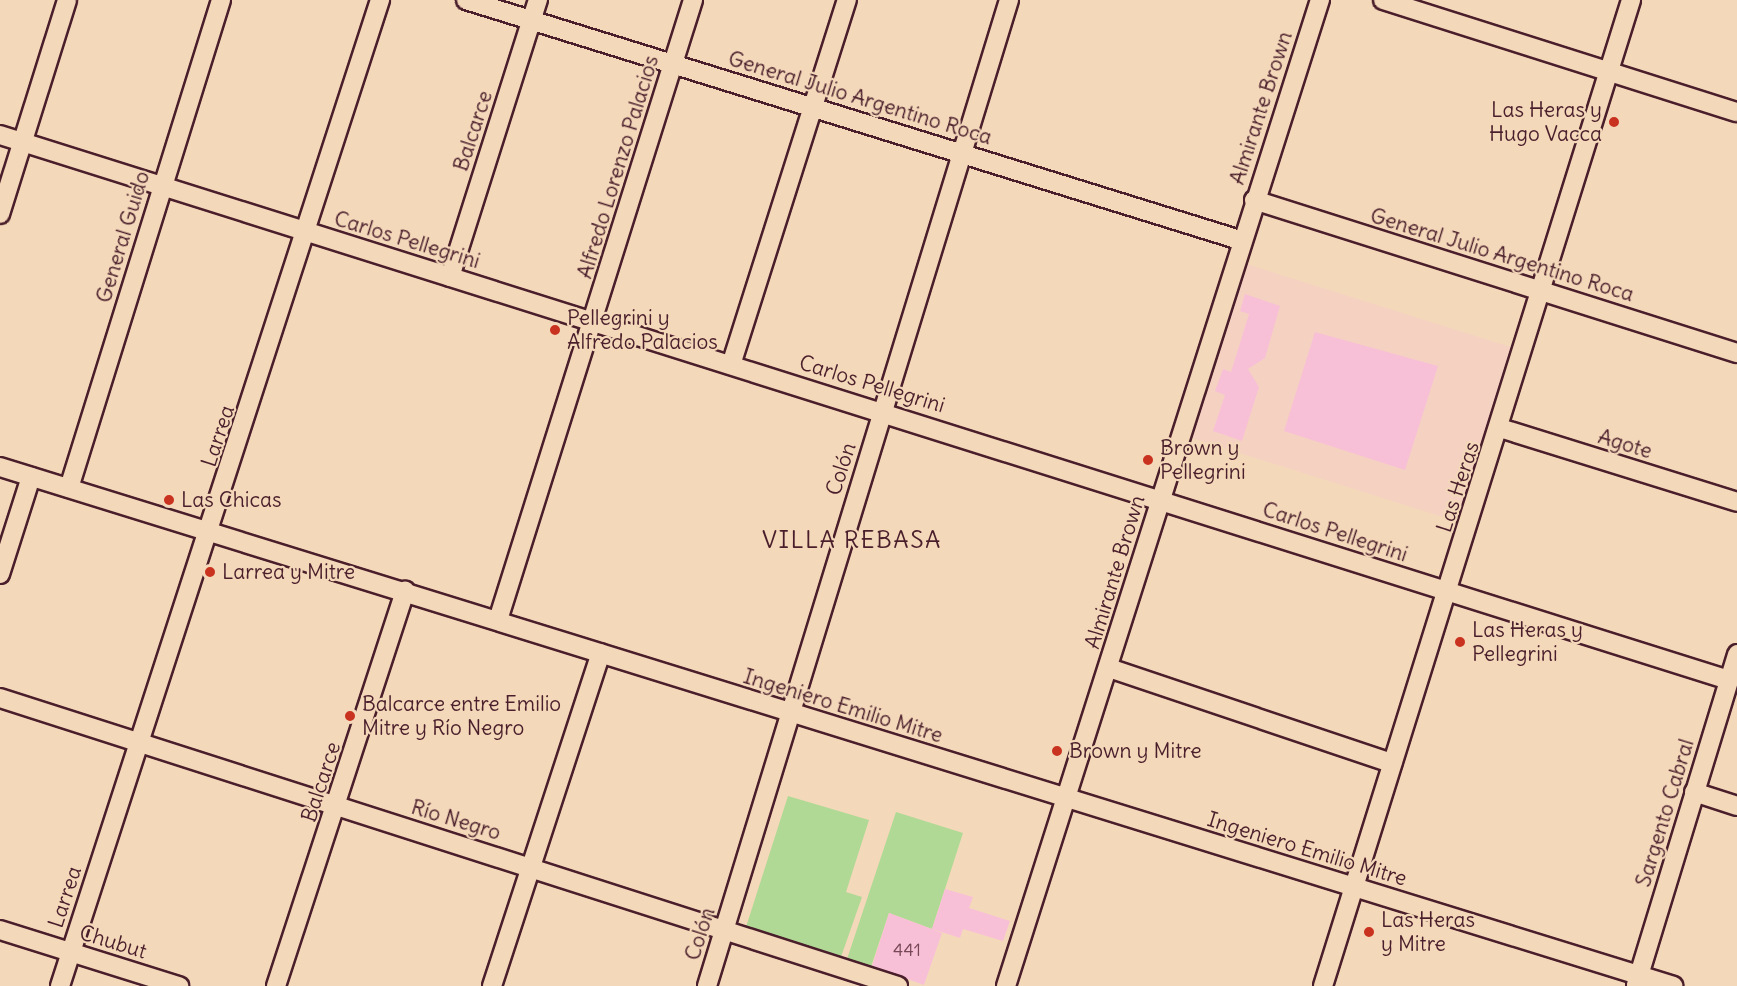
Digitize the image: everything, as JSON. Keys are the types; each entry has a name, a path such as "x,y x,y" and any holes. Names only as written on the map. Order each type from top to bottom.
{"street":[{"path":"0,214 67,0"},
{"name":"General Guido","path":"69,488 221,0"},
{"name":"Larrea","path":"60,986 211,530 380,0"},
{"name":"General Julio Argentino Roca","path":"466,0 1240,240"},
{"name":"Balcarce","path":"450,277 538,0"},
{"name":"Alfredo Lorenzo Palacios","path":"498,620 594,322 693,0"},
{"path":"731,365 847,0"},
{"name":"Colón","path":"707,986 792,716 959,152 1009,0"},
{"name":"Almirante Brown","path":"1006,986 1109,668 1240,240 1320,0"},
{"path":"1383,0 1608,74 1737,112"},
{"name":"Las Heras","path":"1323,986 1543,291 1631,0"},
{"name":"Carlos Pellegrini","path":"0,135 306,233 884,410 1729,680"},
{"name":"General Julio Argentino Roca","path":"1254,200 1737,353"},
{"name":"Agote","path":"1500,428 1737,502"},
{"name":"Ingeniero Emilio Mitre","path":"0,467 498,620 792,716 1068,798 1638,981 1673,986"},
{"path":"0,574 31,477"},
{"name":"Balcarce","path":"276,986 337,807 405,591"},
{"path":"492,986 601,653"},
{"name":"Sargento Cabral","path":"1638,981 1737,654"},
{"path":"1109,668 1392,764"},
{"name":"Río Negro","path":"0,698 898,986"},
{"path":"1694,792 1737,806"},
{"name":"Chubut","path":"0,930 179,986"}],"shaded area":[{"path":"1243,263 1517,349 1462,523 1189,437"}],"green space":[{"path":"788,796 869,820 846,892 862,897 841,957 746,927"},
{"path":"896,812 963,833 932,929 889,913 871,967 847,959"}],"building":[{"path":"1245,294 1280,306 1265,358 1248,369 1259,387 1242,441 1213,431 1225,395 1215,391 1223,369 1231,372 1249,314 1240,311"},
{"path":"1315,332 1438,366 1405,470 1284,431"},
{"path":"945,889 973,897 969,908 1010,921 1003,941 963,929 960,938 932,929"},
{"path":"889,913 942,933 924,985 872,966"}],"place":[{"name":"Las Heras y Hugo Vacca","path":"1614,122"},
{"name":"Pellegrini y Alfredo Palacios","path":"555,330"},
{"name":"Brown y Pellegrini","path":"1148,460"},
{"name":"Las Chicas","path":"169,500"},
{"name":"Larrea y Mitre","path":"210,572"},
{"name":"Las Heras y Pellegrini","path":"1460,642"},
{"name":"Balcarce entre Emilio Mitre y Río Negro","path":"350,716"},
{"name":"Brown y Mitre","path":"1057,751"},
{"name":"Las Heras y Mitre","path":"1369,932"}],"district":[{"name":"VILLA REBASA","path":"852,540"}]}
